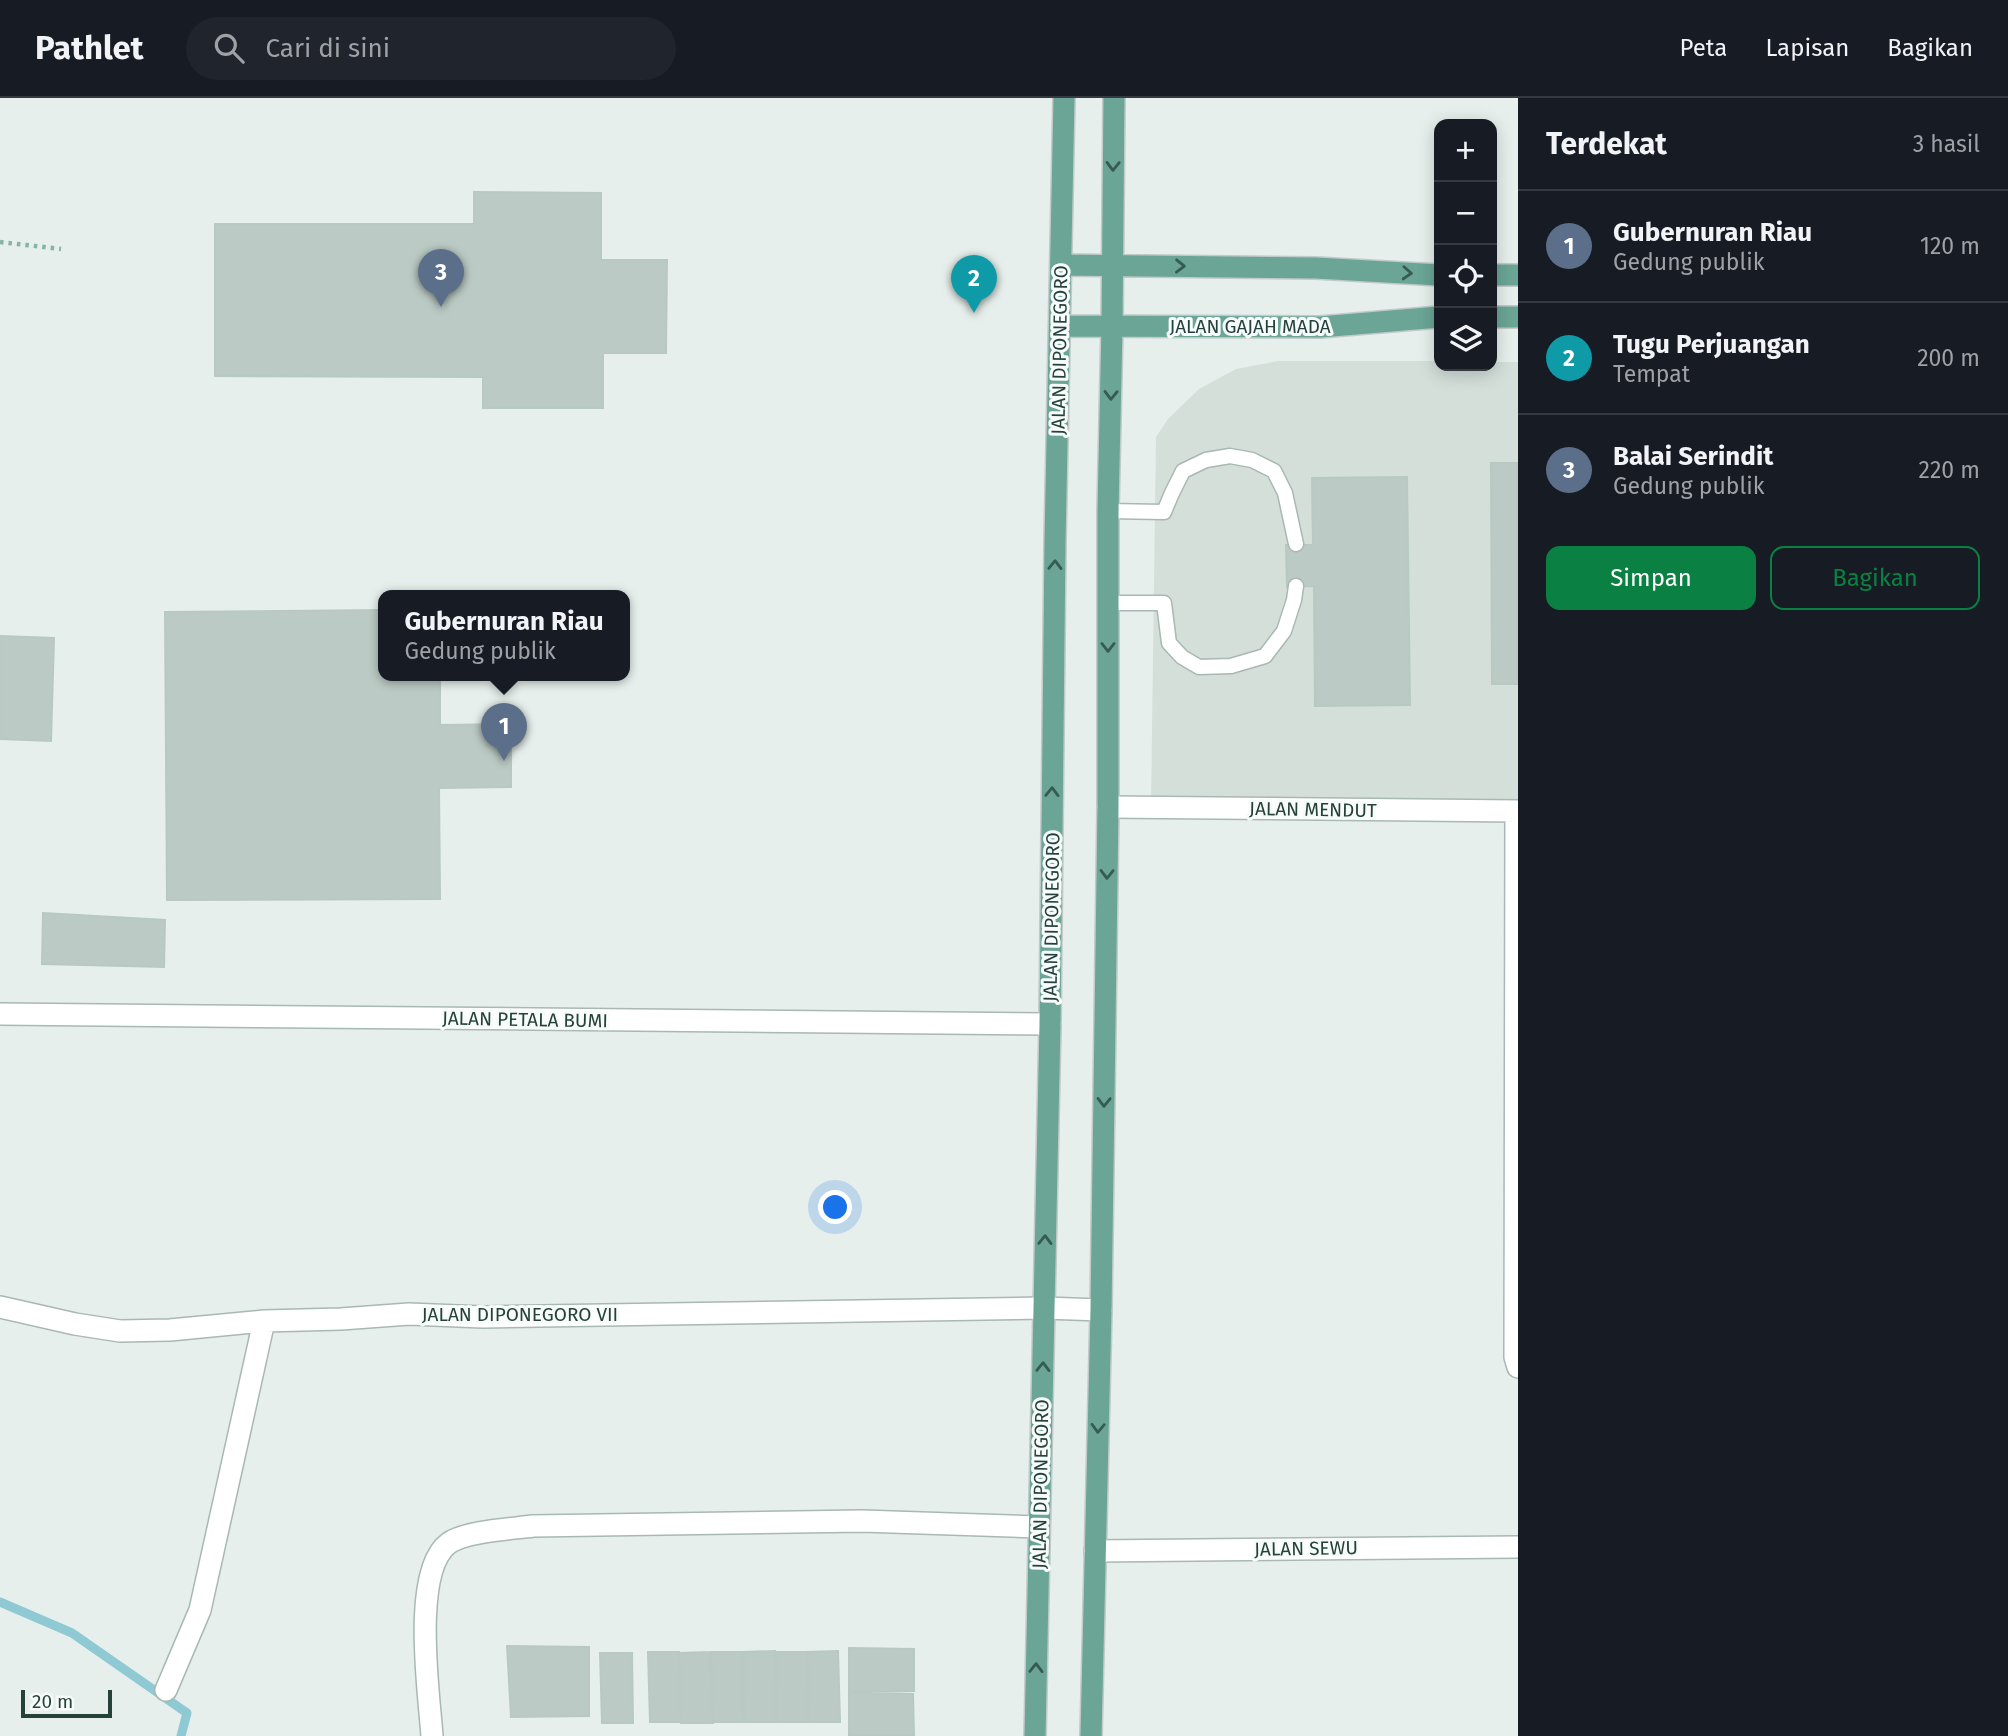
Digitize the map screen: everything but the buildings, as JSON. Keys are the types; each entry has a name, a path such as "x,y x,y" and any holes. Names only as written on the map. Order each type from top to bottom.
{"main road":[{"name":"JALAN DIPONEGORO","path":"1035,1736 1050,1024 1063,98"},
{"path":"1091,1736 1101,1310 1114,98"},
{"path":"1061,265 1316,268 1434,275"},
{"path":"1497,275 1518,275"},
{"name":"JALAN GAJAH MADA","path":"1060,326 1320,327 1434,317"},
{"path":"1497,317 1518,317"}],"street":[{"name":"JALAN MENDUT","path":"1108,807 1517,811"},
{"path":"1517,811 1518,1367"},
{"name":"JALAN PETALA BUMI","path":"0,1014 1050,1024"},
{"name":"JALAN DIPONEGORO VII","path":"0,1307 120,1331 409,1314 483,1317 1044,1308 1101,1310"},
{"path":"166,1690 200,1610 264,1321"},
{"path":"432,1736 425,1634 427,1591 434,1562 449,1543 479,1532 533,1527 862,1521 1040,1527"},
{"name":"JALAN SEWU","path":"1095,1551 1518,1547"}],"lane":[{"path":"1108,511 1164,512 1183,471 1206,460 1230,456 1252,460 1274,471 1285,493 1296,544"},
{"path":"1108,603 1164,603 1169,643 1182,657 1199,667 1231,666 1265,656 1284,631 1296,586"}],"path":[{"path":"0,242 61,249"}],"shaded area":[{"path":"1278,361 1434,361 1434,371 1497,371 1497,362 1518,362 1518,806 1151,806 1156,437 1168,419 1199,389 1236,369"}],"waterway":[{"path":"0,1602 72,1633 187,1713 181,1736"}],"place":[{"name":"Balai Serindit","path":"441,307"},
{"name":"Tugu Perjuangan","path":"974,313"},
{"name":"Gubernuran Riau","path":"504,761"}]}
